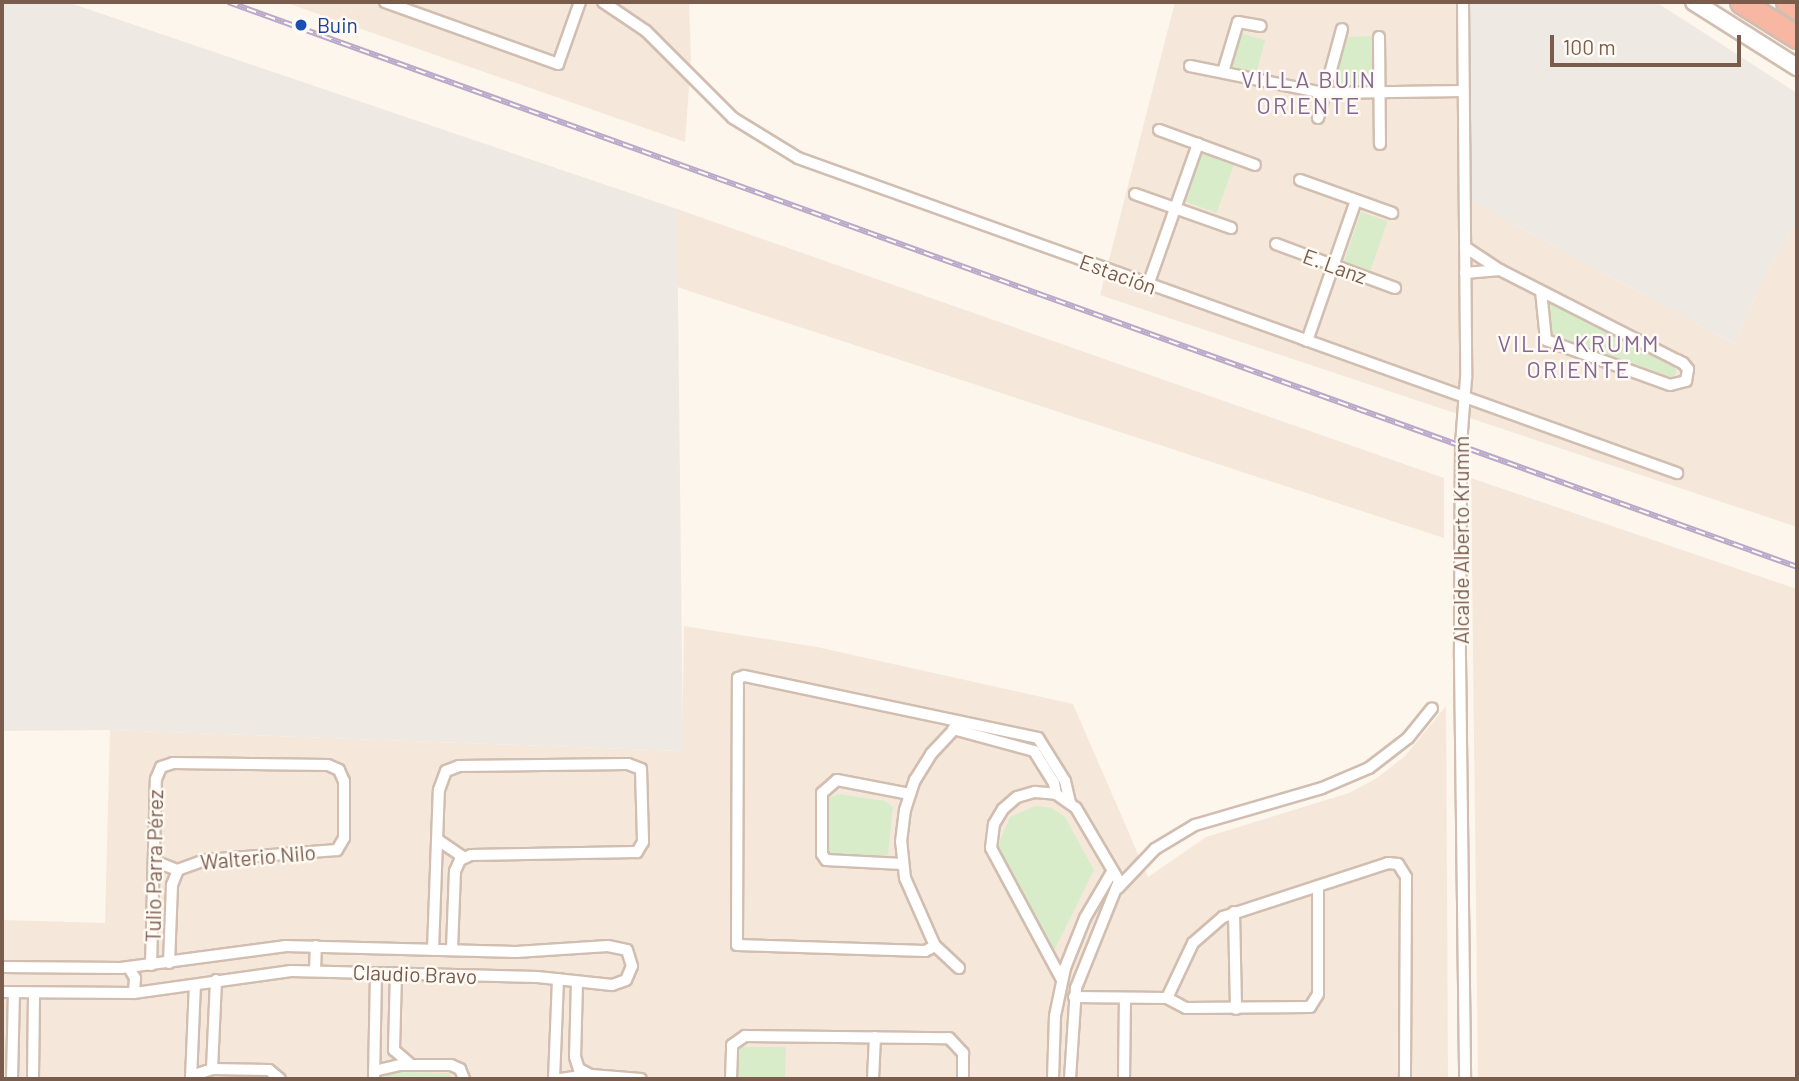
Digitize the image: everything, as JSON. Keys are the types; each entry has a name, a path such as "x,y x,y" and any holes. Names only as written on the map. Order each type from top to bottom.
{"highway":[{"path":"1741,2 1797,37"},
{"path":"1787,2 1797,8"}],"main road":[{"path":"1694,2 1797,67"}],"street":[{"path":"385,2 558,64 580,2"},
{"name":"Estación","path":"603,2 624,13 733,118 783,151 1148,285 1677,473"},
{"path":"619,2 624,13"},
{"name":"Alcalde Alberto Krumm","path":"1462,2 1465,273 1460,658 1465,1079"},
{"path":"1223,72 1238,22 1261,26"},
{"path":"1318,118 1342,29"},
{"path":"1379,37 1380,144"},
{"path":"1190,66 1324,93 1463,91"},
{"path":"1159,130 1255,165"},
{"path":"1148,285 1198,144"},
{"path":"1300,180 1392,214"},
{"path":"1135,194 1231,228"},
{"path":"1307,341 1356,200"},
{"name":"E. Lanz","path":"1276,244 1395,288"},
{"path":"1465,247 1500,270 1683,363 1688,369 1686,381 1670,385 1546,340 1541,291"},
{"path":"1465,273 1500,270"},
{"path":"935,946 925,951 737,945 737,680 744,676 957,726 1034,751 1055,783 1056,794"},
{"path":"1070,1079 1074,997 1091,943 1118,888 1155,849 1195,825 1331,786 1369,768 1408,738 1432,708"},
{"path":"957,726 1038,738 1065,781 1070,802 1112,872 1118,888"},
{"path":"957,726 927,761 909,794 902,826 902,864 935,946 959,968"},
{"name":"Tulio Parra Pérez","path":"151,965 156,779 161,767 173,762 337,768 344,781 344,838 339,848"},
{"path":"433,950 439,790 450,769 628,764 639,766 644,775 643,842 637,852 463,857 438,840"},
{"path":"902,864 826,860 822,854 822,793 837,780 909,794"},
{"path":"1062,980 995,861 991,840 998,816 1009,802 1035,792 1056,794 1070,802"},
{"name":"Walterio Nilo","path":"154,861 178,870 205,860 339,848"},
{"path":"452,950 456,868 463,857"},
{"path":"1167,998 1193,943 1213,924 1234,912 1318,888 1388,863 1398,864 1405,873 1405,1079"},
{"path":"437,864 456,868"},
{"name":"Walterio Nilo","path":"169,963 172,886 178,870"},
{"path":"1054,1079 1062,980 1085,918 1112,872"},
{"path":"1074,997 1167,998 1186,1008 1305,1008 1316,1002 1318,888"},
{"path":"1234,912 1236,1009"},
{"path":"315,971 316,946"},
{"name":"Claudio Bravo","path":"2,967 129,968 248,949 316,946 516,952 608,946 623,948 631,954 632,971 622,983 515,976 315,971 216,980 134,993 2,992"},
{"path":"515,976 516,952"},
{"path":"129,968 135,978 134,993"},
{"path":"376,973 374,1075 410,1064"},
{"path":"396,973 393,1046 398,1057 410,1064 462,1074"},
{"path":"554,1079 558,979"},
{"path":"212,1069 216,980"},
{"path":"577,982 575,1057 579,1069 591,1075"},
{"path":"195,985 191,1078 212,1069 279,1076"},
{"path":"12,1079 14,992"},
{"path":"32,1079 34,993"},
{"path":"1124,1079 1125,998"},
{"path":"731,1079 731,1048 741,1037 953,1040 963,1052 963,1079"},
{"path":"873,1079 874,1037"},
{"path":"1054,1063 1060,1057 1070,1062"},
{"path":"560,1079 591,1075 640,1079"}],"shaded area":[{"path":"2,2 67,2 677,209 683,751 110,730 2,731"},
{"path":"284,2 689,2 691,61 685,142"},
{"path":"1175,2 1470,2 1469,200 1735,344 1761,283 1797,221 1797,527 1100,295"},
{"path":"1470,2 1656,2 1797,93 1797,221 1761,283 1735,344 1469,200"},
{"path":"677,209 1444,478 1444,538 677,287"},
{"path":"1471,478 1797,589 1797,1079 1478,1079"},
{"path":"684,626 817,647 1073,704 1148,877 1206,837 1349,793 1377,778 1405,756 1446,706 1448,1079 2,1079 2,920 105,923 110,730 682,751"}],"green space":[{"path":"1239,33 1265,40 1256,74 1230,67"},
{"path":"1372,36 1374,86 1332,84 1345,37"},
{"path":"1201,153 1234,165 1216,213 1184,201"},
{"path":"1361,212 1387,221 1371,270 1344,261"},
{"path":"1548,300 1677,369 1674,378 1548,332"},
{"path":"838,794 885,801 893,807 888,854 881,860 831,857 826,851 828,799"},
{"path":"1035,806 1052,808 1065,817 1094,870 1055,949 1050,949 997,847 1010,817"},
{"path":"742,1047 786,1047 785,1079 735,1079 736,1053"},
{"path":"390,1072 448,1073 454,1079 383,1079"}],"railway":[{"path":"228,2 1797,567"}],"place":[{"name":"Buin","path":"301,25"}],"district":[{"name":"VILLA BUIN ORIENTE","path":"1309,92"},
{"name":"VILLA KRUMM ORIENTE","path":"1579,356"}]}
